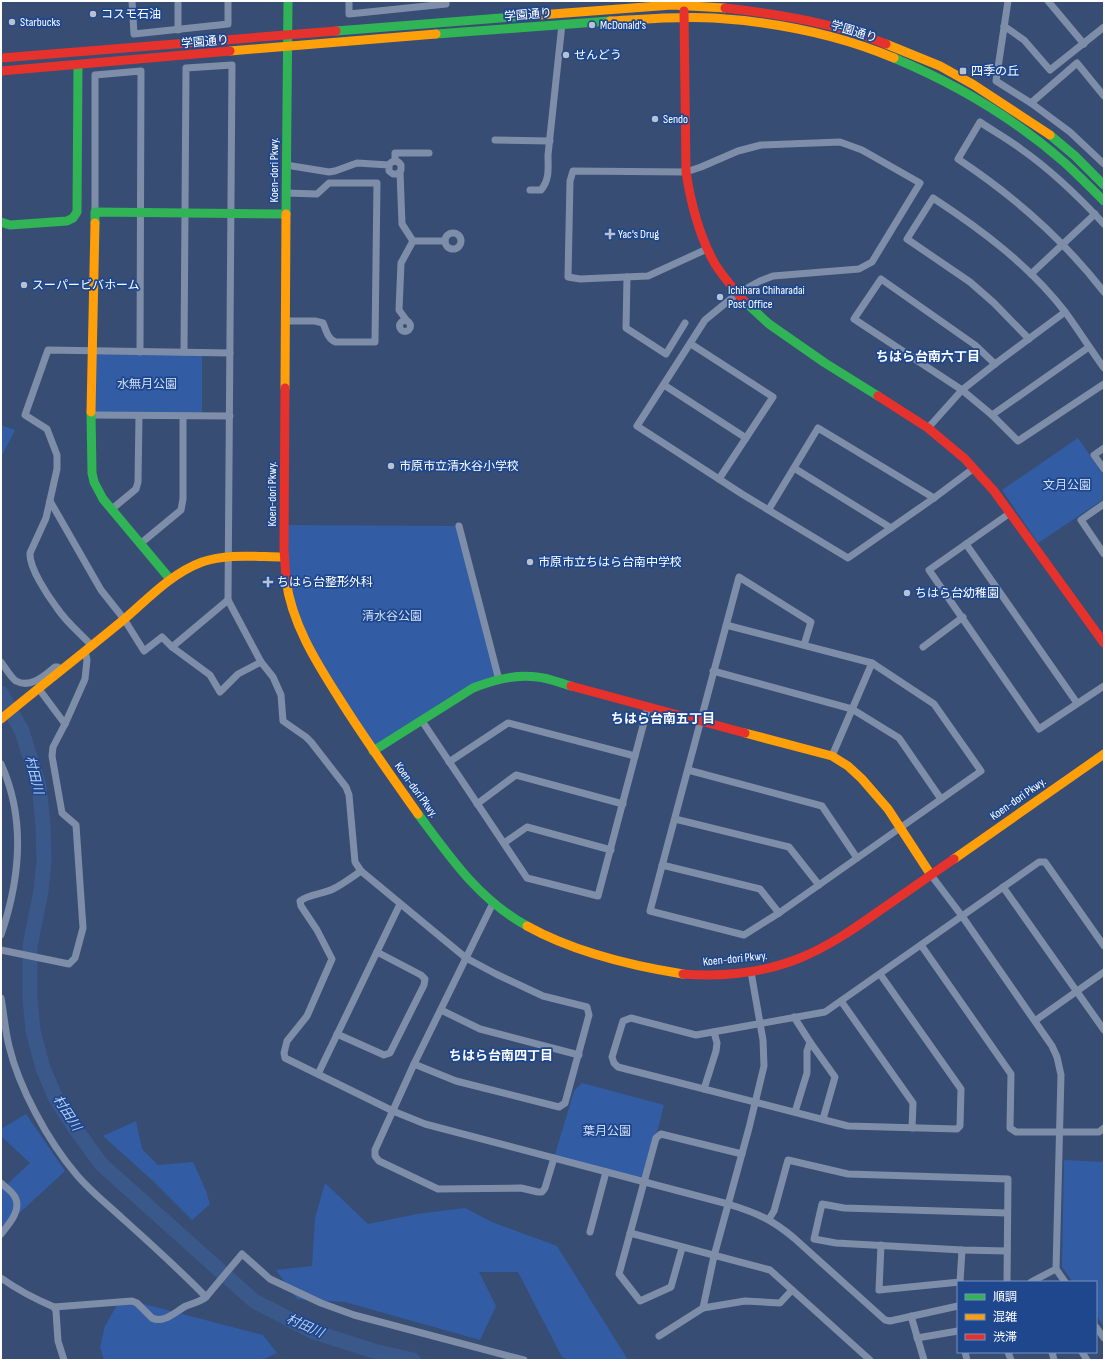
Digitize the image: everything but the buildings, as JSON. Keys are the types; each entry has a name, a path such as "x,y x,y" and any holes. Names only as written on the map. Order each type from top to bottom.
{"street":[{"path":"132,1 134,34 228,24 228,1"},
{"path":"178,1 178,30"},
{"name":"Koen-dori Pkwy.","path":"288,1 284,557 290,601 299,626 328,682 373,751 453,862 466,877 494,903 514,918 552,939 660,970 683,974 723,975 771,968 812,954 828,946 1104,754"},
{"path":"349,1 349,14 446,4 446,1"},
{"path":"399,1 399,9"},
{"path":"1008,1 996,81 1031,103 1070,132 1104,164"},
{"path":"1048,1 1084,44"},
{"path":"684,3 686,172 689,193 697,222 707,249 716,266 729,283 768,324 825,364 928,428 974,468 994,491 1104,643"},
{"name":"学園通り","path":"1,58 684,3 770,13 817,22 875,39 917,56 974,84 1045,131 1075,156 1104,185"},
{"name":"学園通り","path":"1,71 562,24 684,17 717,18 770,24 815,33 874,50 914,66 966,91 1013,122 1062,160 1086,181 1104,200"},
{"path":"530,190 541,190 546,183 548,173 562,24"},
{"path":"1004,26 1024,40 1050,70 1084,44 1104,26"},
{"path":"1031,103 1077,63 1104,96"},
{"path":"1,222 10,225 67,221 73,218 77,212 78,65"},
{"path":"184,352 186,68 232,65 230,214 230,557 228,600 261,662 273,677 281,695 283,721 311,742 346,787 349,796 355,862 361,871 466,958 543,996 587,1007 589,1016 565,1103 559,1107 456,1081 414,1064"},
{"path":"140,352 141,71 95,75 95,212 91,459 94,482 103,498 170,579"},
{"path":"1104,224 1047,169 1022,149 980,122 958,159 1010,196 1028,211 1064,244 1104,292"},
{"path":"495,140 550,141"},
{"path":"707,249 648,276 580,279 568,277 570,181 573,171 686,172 738,151 761,145 840,142 862,150 920,183 872,262 859,269 773,276 760,280 738,293 705,320 638,426 719,479 848,558 974,468"},
{"path":"400,172 395,175 389,171 395,152 429,153"},
{"path":"286,166 329,172 357,163 400,163 402,168 400,172 402,224 413,241"},
{"path":"285,321 315,321 323,323 328,335 333,341 336,342 375,342 377,183 329,184 317,194 286,192"},
{"path":"1029,339 994,303 970,282 908,239 933,198 998,245 1031,274 1065,312 1104,368"},
{"path":"95,212 286,214"},
{"path":"1031,274 1095,214"},
{"path":"413,241 445,241"},
{"path":"407,321 399,310 401,263 413,241"},
{"path":"627,277 626,328 666,354 685,323"},
{"path":"995,364 975,345 881,279 854,320 962,390 992,415 1018,441 1104,384"},
{"path":"928,428 962,390 1065,312"},
{"path":"691,344 773,397 719,479"},
{"path":"992,415 1089,347"},
{"path":"1,950 69,964 75,958 83,928 76,825 62,813 52,756 53,747 85,679 88,648 57,609 38,577 30,559 30,553 46,518 57,469 57,455 47,429 25,415 48,350 92,352 230,353"},
{"path":"664,385 746,438"},
{"path":"91,415 230,416"},
{"path":"112,509 136,489 138,482 139,416"},
{"path":"140,544 181,510 183,499 183,416"},
{"path":"768,509 818,428 934,498"},
{"path":"1104,448 1094,455 1104,469"},
{"path":"794,468 891,528"},
{"path":"50,501 101,590 124,619 144,650 162,637 172,647 210,675 220,692 238,674 261,662"},
{"path":"1104,504 1081,520 1104,554"},
{"path":"1010,513 929,570 1040,729 1104,686"},
{"path":"460,526 499,680"},
{"path":"966,544 1078,703"},
{"path":"1,719 124,619 170,579 194,565 214,559 230,557 284,557"},
{"path":"726,625 872,663 934,704 981,771 779,913 744,935 650,911 713,671 739,577 811,622 804,645"},
{"path":"172,647 228,600"},
{"path":"922,647 963,617"},
{"path":"1,662 15,681 21,683 32,683 56,667 62,670"},
{"path":"832,756 872,663"},
{"path":"713,671 852,709 899,738 941,799"},
{"path":"373,751 473,688 485,683 499,680 519,677 538,677 648,708 832,756 845,763 867,782 931,875 1036,1020 1057,1057 1061,1074 1056,1269 1064,1281"},
{"path":"39,689 65,724"},
{"path":"422,721 527,878 598,896 648,708"},
{"path":"449,762 508,723 635,756"},
{"path":"1,764 6,776 17,820 18,858 10,906 1,935"},
{"path":"688,770 822,806 857,858"},
{"path":"477,804 516,775 623,804"},
{"path":"675,819 790,847 819,885"},
{"path":"504,843 527,828 611,850"},
{"path":"880,974 961,1089 960,1126 957,1129 848,1126 618,1067 614,1063 612,1057 623,1021 630,1018 696,1035 825,1012 1039,862 1044,862 1104,946"},
{"path":"662,865 760,889 779,913"},
{"path":"361,871 334,888 322,894 305,898 300,902 332,959 307,1016 288,1041 284,1053 285,1058 393,1111 425,1124 728,1204 769,1219 794,1238 885,1320 890,1321 957,1306"},
{"path":"1003,887 1104,1030"},
{"path":"494,903 414,1064 375,1150 375,1156 379,1161 438,1188 521,1188 538,1192 542,1192 545,1188 554,1158"},
{"path":"318,1074 400,904"},
{"path":"921,945 1011,1074 1010,1128 1016,1132 1099,1132 1104,1128"},
{"path":"337,1034 384,1055 390,1053 424,985 425,979 421,975 377,952"},
{"path":"703,1308 714,1256 756,1102 764,1066 763,1040 751,972"},
{"path":"1036,1020 1104,972"},
{"path":"1,998 9,1046 20,1077 31,1102 55,1145 76,1175 180,1270 206,1297"},
{"path":"841,1001 913,1103 912,1128"},
{"path":"441,1010 480,1029 579,1055"},
{"path":"794,1018 835,1077 823,1119"},
{"path":"704,1088 716,1051 717,1043 714,1032"},
{"path":"795,1112 807,1073 807,1051 810,1042"},
{"path":"682,1248 671,1287 640,1301 619,1274 656,1138 661,1134 742,1154"},
{"path":"769,1219 774,1211 788,1160 848,1174 1008,1179 1007,1281"},
{"path":"590,1232 606,1172"},
{"path":"1,1182 14,1195 17,1206 15,1215 1,1234"},
{"path":"1007,1213 844,1208 822,1204 814,1239 836,1243 1007,1251"},
{"path":"630,1234 770,1270 870,1360"},
{"path":"881,1245 879,1290 957,1282"},
{"path":"960,1281 962,1250"},
{"path":"1,1278 16,1289 54,1307 132,1301 152,1318 159,1319 171,1316 185,1307 200,1302 206,1297 242,1254 270,1278 321,1303 354,1315 524,1360"},
{"path":"1033,1281 1056,1269"},
{"path":"659,1336 703,1308 745,1302 780,1303 792,1290"},
{"path":"54,1307 56,1311 58,1341 64,1360"},
{"path":"911,1316 924,1360"},
{"path":"1097,1328 1104,1338"},
{"path":"917,1338 957,1330"}],"green space":[{"name":"水無月公園","path":"92,352 202,352 202,416 91,415"},
{"path":"1,425 15,430 1,457"},
{"name":"文月公園","path":"1078,438 1104,476 1104,499 1038,543 1002,490"},
{"name":"清水谷公園","path":"284,525 459,526 499,680 473,688 373,751 328,682 290,601"},
{"name":"葉月公園","path":"582,1083 664,1105 644,1183 554,1158 574,1091"},
{"path":"26,1114 65,1171 1,1230 1,1190 30,1163 1,1136 1,1129"},
{"path":"136,1121 142,1149 158,1165 193,1162 210,1204 192,1220 153,1181 103,1136"},
{"path":"1064,1160 1104,1162 1104,1327 1097,1316 1097,1281 1072,1281 1062,1267"},
{"path":"325,1183 368,1224 417,1214 465,1208 492,1222 557,1246 628,1360 569,1360 562,1357 518,1272 479,1272 496,1306 480,1340 345,1302 297,1299 276,1270 312,1266 315,1218"},
{"path":"121,1298 263,1335 277,1353 261,1360 104,1360 100,1347 105,1326"}],"waterway":[{"name":"村田川","path":"1,693 22,731 39,786 43,825 44,861 41,891 30,946 30,998 33,1031 43,1068 56,1099 101,1164 254,1301 314,1332 374,1351 413,1360"}],"traffic: fast":[{"path":"286,214 288,1"},
{"path":"336,31 526,16"},
{"path":"436,34 610,21"},
{"path":"894,58 940,79 984,103 1005,117 1065,163 1104,201"},
{"path":"1,222 10,225 67,221 73,218 77,212 78,65"},
{"path":"1050,135 1075,156 1104,185"},
{"path":"95,223 95,212 286,214"},
{"path":"744,301 769,324 825,363 878,396"},
{"path":"91,412 92,473 94,482 103,499 170,579"},
{"path":"373,751 473,688 488,682 505,678 529,676 546,678 571,686"},
{"path":"418,814 466,876 479,890 494,903 527,926"}],"traffic: slow":[{"path":"526,16 672,5 725,8"},
{"path":"610,21 688,17 737,20 806,30 850,42 894,58"},
{"path":"230,51 436,34"},
{"path":"886,44 940,66 974,85 1050,135"},
{"path":"285,388 286,214"},
{"path":"91,412 95,223"},
{"path":"1,719 122,621 159,588 190,567 222,557 284,557"},
{"path":"286,579 293,611 313,656 358,728 418,814"},
{"path":"745,733 832,756 848,766 862,779 888,809 931,875"},
{"path":"954,859 1104,754"},
{"path":"527,926 563,943 583,950 644,967 683,974"}],"traffic: jam":[{"path":"725,8 807,20 847,30 886,44"},
{"path":"684,11 686,172 690,196 696,220 709,253 722,274 744,301"},
{"path":"1,58 336,31"},
{"path":"1,71 230,51"},
{"path":"285,388 284,549 286,579"},
{"path":"878,396 928,428 965,459 994,491 1104,643"},
{"path":"571,686 745,733"},
{"path":"683,974 713,975 743,973 772,967 800,958 831,943 851,931 954,859"}],"place":[{"name":"コスモ石油","path":"93,14"},
{"name":"Starbucks","path":"12,22"},
{"name":"McDonald's","path":"592,25"},
{"name":"せんどう","path":"566,55"},
{"name":"四季の丘","path":"963,71"},
{"name":"Sendo","path":"655,119"},
{"name":"Yac's Drug","path":"610,234"},
{"name":"スーパービバホーム","path":"24,285"},
{"name":"Ichihara Chiharadai Post Office","path":"720,297"},
{"name":"市原市立清水谷小学校","path":"391,466"},
{"name":"市原市立ちはら台南中学校","path":"530,562"},
{"name":"ちはら台整形外科","path":"268,582"},
{"name":"ちはら台幼稚園","path":"907,593"}],"district":[{"name":"ちはら台南六丁目","path":"928,357"},
{"name":"ちはら台南五丁目","path":"663,719"},
{"name":"ちはら台南四丁目","path":"501,1056"}]}
